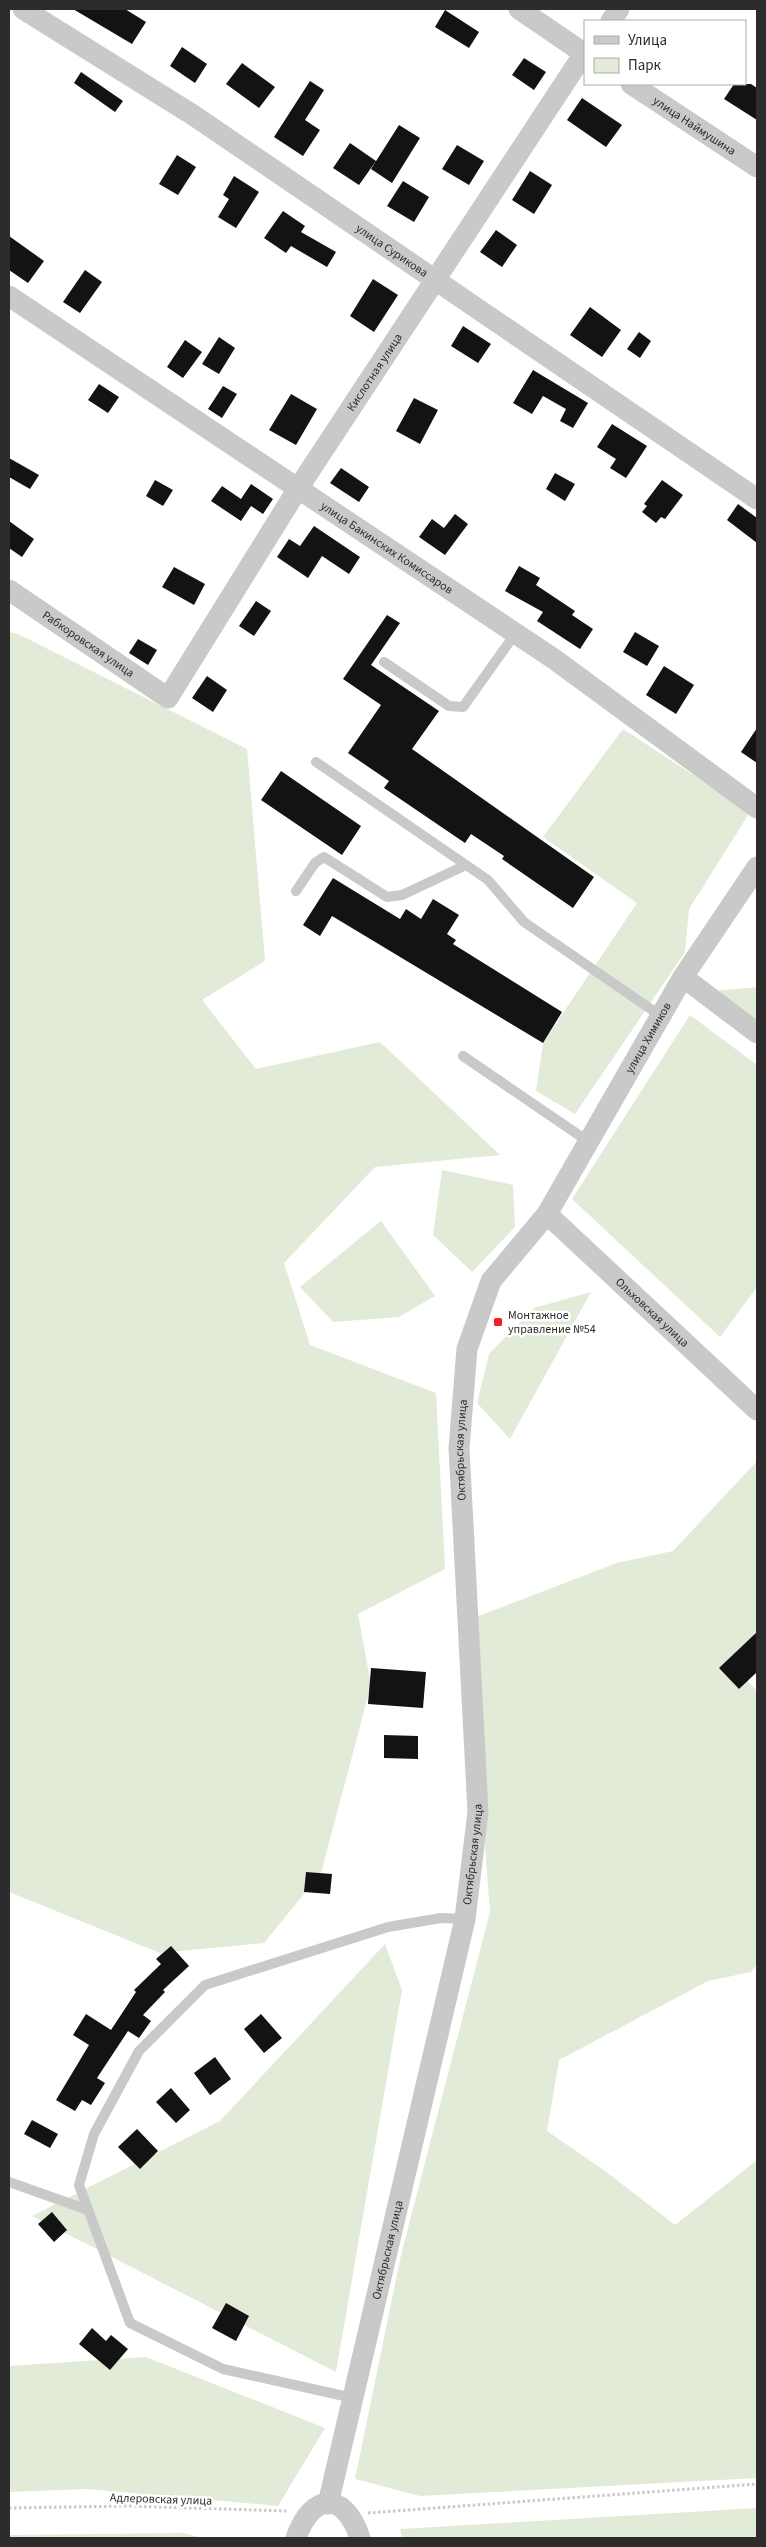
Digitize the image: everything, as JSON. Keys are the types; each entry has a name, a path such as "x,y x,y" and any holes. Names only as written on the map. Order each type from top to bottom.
{"street":[{"name":"улица Сурикова","path":"23,9 192,115 757,499"},
{"path":"519,9 584,53"},
{"path":"612,20 619,9"},
{"name":"Кислотная улица","path":"168,698 297,490 584,53"},
{"name":"улица Наймушина","path":"633,85 757,167"},
{"name":"улица Бакинских Комиссаров","path":"9,296 297,490 554,659 757,808"},
{"name":"Рабкоровская улица","path":"9,590 168,698"},
{"name":"улица Химиков","path":"547,1214 683,977 757,867"},
{"path":"683,977 757,1033"},
{"name":"Ольховская улица","path":"547,1214 757,1410"},
{"name":"Октябрьская улица","path":"296,2538 302,2522 320,2506 353,2398 465,1919 478,1812 459,1448 467,1349 491,1281 547,1214"},
{"path":"320,2506 340,2506 350,2514 360,2538"}],"lane":[{"path":"384,662 449,706 463,707 515,634"},
{"path":"316,762 488,880 524,922 661,1016"},
{"path":"296,891 316,863 324,858 387,897 402,895 466,864"},
{"path":"463,1056 588,1142"},
{"path":"353,2398 223,2369 130,2323 79,2185 94,2134 139,2051 205,1984 388,1927 441,1918 465,1919"},
{"path":"9,2182 88,2210"}],"path":[{"path":"350,2514 757,2484"},
{"name":"Адлеровская улица","path":"9,2508 126,2506 274,2512 320,2506"}],"green space":[{"path":"9,632 18,634 247,749 265,961 202,1000 256,1069 380,1042 500,1155 375,1167 284,1263 310,1345 436,1393 445,1569 358,1614 371,1685 321,1873 264,1943 160,1953 9,1892"},
{"path":"623,729 750,812 689,909 685,952 575,1114 536,1091 543,1043 637,903 543,837"},
{"path":"757,987 757,1025 713,991"},
{"path":"690,1015 757,1065 757,1287 720,1337 572,1199"},
{"path":"442,1170 513,1185 515,1227 472,1272 433,1235"},
{"path":"381,1221 435,1296 399,1317 333,1322 300,1287"},
{"path":"591,1292 510,1439 477,1403 489,1354 534,1308"},
{"path":"757,1461 757,1647 736,1668 757,1691 757,1964 751,1972 708,1981 559,2060 547,2131 605,2171 675,2225 757,2160 757,2478 420,2496 355,2479 401,2255 490,1912 468,1620 617,1563 673,1551"},
{"path":"385,1944 402,1990 336,2372 32,2216 220,2121"},
{"path":"146,2357 325,2428 278,2506 87,2489 9,2492 9,2366"},
{"path":"757,2508 757,2538 402,2538 400,2529"},
{"path":"183,2533 202,2538 9,2538 9,2535"}],"building":[{"path":"73,9 125,9 146,22 132,44"},
{"path":"445,10 479,32 469,48 435,27"},
{"path":"182,47 207,64 195,83 170,66"},
{"path":"524,58 546,72 534,90 512,75"},
{"path":"242,63 275,87 259,108 226,84"},
{"path":"81,72 123,101 115,112 74,83"},
{"path":"310,81 324,90 305,120 320,130 303,156 274,137"},
{"path":"751,84 757,88 757,120 724,99 733,85"},
{"path":"582,98 622,125 606,147 567,120"},
{"path":"399,125 420,138 392,183 371,169"},
{"path":"350,143 376,161 359,185 333,168"},
{"path":"457,145 484,161 469,185 442,169"},
{"path":"177,155 196,167 178,195 159,184"},
{"path":"530,171 552,185 534,214 512,200"},
{"path":"234,176 259,192 236,228 218,217 229,199 223,195"},
{"path":"403,181 429,197 414,222 387,206"},
{"path":"283,211 305,226 301,232 336,252 327,267 291,246 286,253 264,238"},
{"path":"496,230 517,245 502,267 480,252"},
{"path":"9,236 44,261 28,283 9,270"},
{"path":"85,270 102,282 80,313 63,302"},
{"path":"373,279 398,295 374,332 350,316"},
{"path":"590,307 621,330 602,357 570,335"},
{"path":"463,326 491,344 478,363 451,346"},
{"path":"639,332 651,341 640,358 627,349"},
{"path":"219,337 235,348 219,374 202,364"},
{"path":"185,340 202,352 183,378 167,367"},
{"path":"533,370 588,403 573,428 560,421 566,409 543,396 532,414 513,403"},
{"path":"99,384 119,397 108,413 88,400"},
{"path":"223,386 237,394 222,418 208,409"},
{"path":"291,394 317,409 296,445 269,430"},
{"path":"414,398 438,410 420,444 396,431"},
{"path":"612,424 647,446 626,478 610,468 616,459 597,447"},
{"path":"9,458 39,475 30,489 9,477"},
{"path":"341,468 369,487 359,502 330,483"},
{"path":"555,473 575,484 565,501 546,489"},
{"path":"155,480 173,490 163,506 146,496"},
{"path":"662,480 683,495 665,519 661,517 656,523 642,512 647,506 644,504"},
{"path":"251,484 273,499 263,514 251,506 241,521 211,501 222,486 241,499"},
{"path":"738,504 757,518 757,543 727,520"},
{"path":"455,514 468,524 445,555 419,537 432,519 444,528"},
{"path":"9,521 34,539 22,557 9,548"},
{"path":"314,526 360,557 349,574 322,556 308,578 277,557 289,539 300,546"},
{"path":"519,566 540,578 536,585 575,611 572,615 593,629 580,649 537,621 543,612 505,591"},
{"path":"174,567 205,584 194,605 162,587"},
{"path":"256,601 271,611 254,636 239,626"},
{"path":"387,615 400,623 371,665 439,711 412,749 594,877 573,908 502,859 504,856 471,834 465,843 384,788 389,781 348,753 381,705 343,679"},
{"path":"635,632 659,646 647,666 623,652"},
{"path":"138,639 157,650 148,665 129,653"},
{"path":"664,666 694,685 676,714 646,695"},
{"path":"207,676 227,690 213,712 192,698"},
{"path":"757,728 757,763 741,752"},
{"path":"281,771 361,826 342,855 261,800"},
{"path":"333,878 400,919 406,909 421,919 433,899 459,915 447,934 456,940 453,944 562,1012 543,1043 332,916 320,936 303,925"},
{"path":"757,1632 757,1672 739,1689 719,1668"},
{"path":"371,1668 426,1672 423,1708 368,1704"},
{"path":"384,1735 418,1736 418,1759 384,1758"},
{"path":"306,1872 332,1874 330,1894 304,1892"},
{"path":"171,1946 189,1966 163,1990 165,1992 143,2015 151,2021 139,2038 128,2031 97,2078 105,2083 91,2105 82,2100 75,2111 56,2100 89,2045 73,2035 86,2014 111,2030 136,1992 134,1990 161,1964 156,1959"},
{"path":"261,2014 282,2038 264,2053 244,2029"},
{"path":"215,2057 231,2079 210,2095 194,2073"},
{"path":"171,2088 190,2110 176,2123 156,2102"},
{"path":"32,2120 58,2134 50,2148 24,2134"},
{"path":"137,2129 158,2151 140,2169 118,2147"},
{"path":"52,2212 67,2230 54,2242 38,2224"},
{"path":"226,2303 249,2316 236,2341 212,2328"},
{"path":"92,2328 106,2341 111,2335 128,2349 110,2370 79,2344"}],"place":[{"name":"Монтажное управление №54","path":"498,1322"}]}
